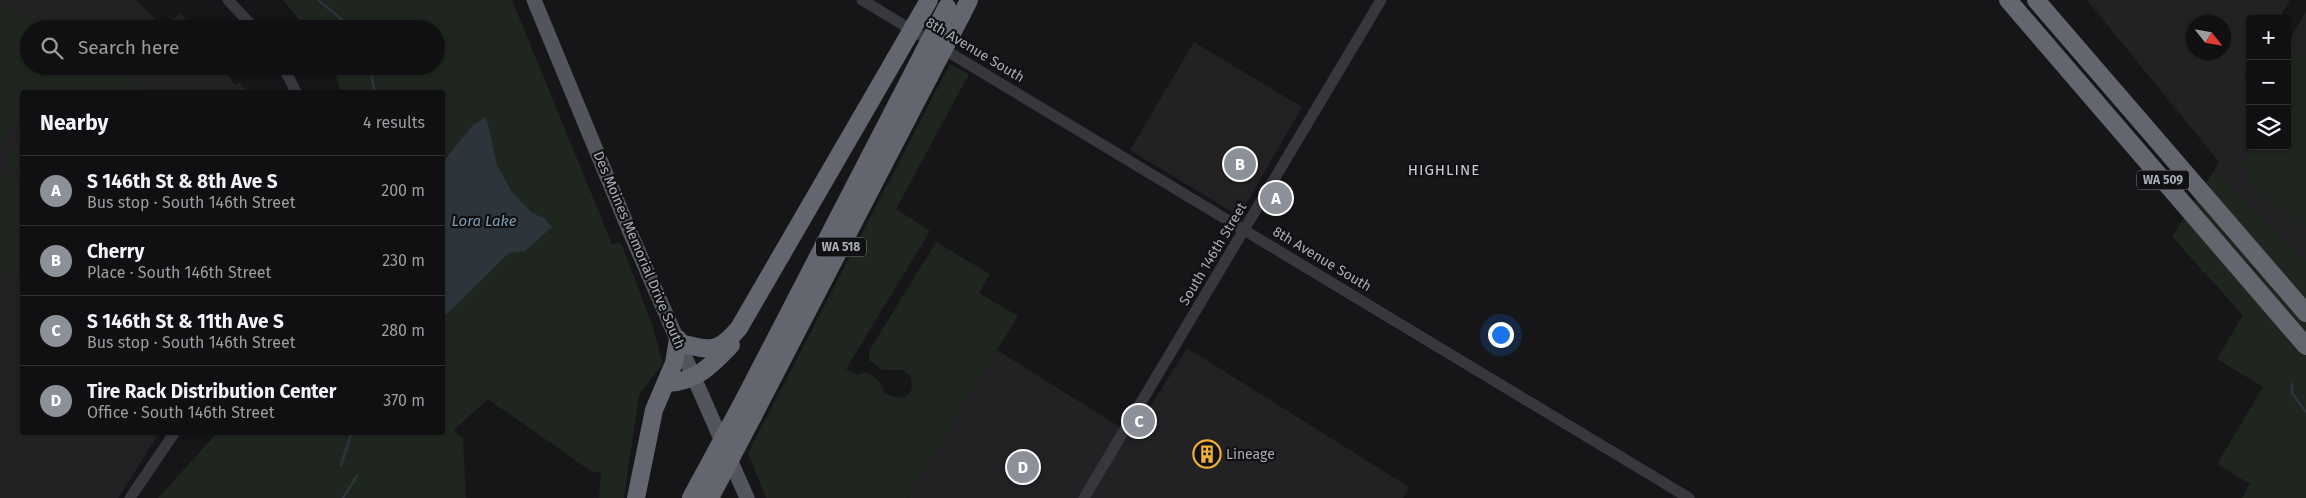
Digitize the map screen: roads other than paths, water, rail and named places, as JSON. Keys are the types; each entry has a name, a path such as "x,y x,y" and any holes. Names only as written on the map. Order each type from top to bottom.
{"highway":[{"path":"636,498 654,410 659,395 667,383 679,341 706,350 716,348 726,342 739,328 929,0"},
{"name":"WA 509","path":"2006,0 2306,346"},
{"name":"WA 509","path":"2036,0 2306,313"},
{"path":"2040,0 2075,46"},
{"name":"WA 518","path":"710,498 753,416 957,5"},
{"name":"WA 518","path":"695,491 922,73"},
{"path":"667,383 694,378 706,370 737,339 750,319 763,288"}],"main road":[{"name":"Des Moines Memorial Drive South","path":"534,0 632,237 747,498"}],"street":[{"path":"228,0 247,20"},
{"name":"8th Avenue South","path":"862,0 1689,498"},
{"name":"South 146th Street","path":"1084,498 1381,0"},
{"path":"288,75 295,90"},
{"path":"130,498 173,435"}],"water":[{"name":"Lora Lake","path":"486,117 497,165 512,192 532,213 544,218 552,227 525,251 509,253 445,316 445,160 473,125"}],"waterway":[{"path":"318,0 342,20"},
{"path":"371,75 375,90"},
{"path":"2292,384 2292,393 2306,412"},
{"path":"341,465 351,435"},
{"path":"343,498 357,476"}],"place":[{"name":"Cherry","path":"1240,164"},
{"name":"S 146th St & 8th Ave S","path":"1276,198"},
{"name":"S 146th St & 11th Ave S","path":"1139,421"},
{"name":"Lineage","path":"1207,454"},
{"name":"Tire Rack Distribution Center","path":"1023,467"}],"district":[{"name":"HIGHLINE","path":"1444,170"}]}
